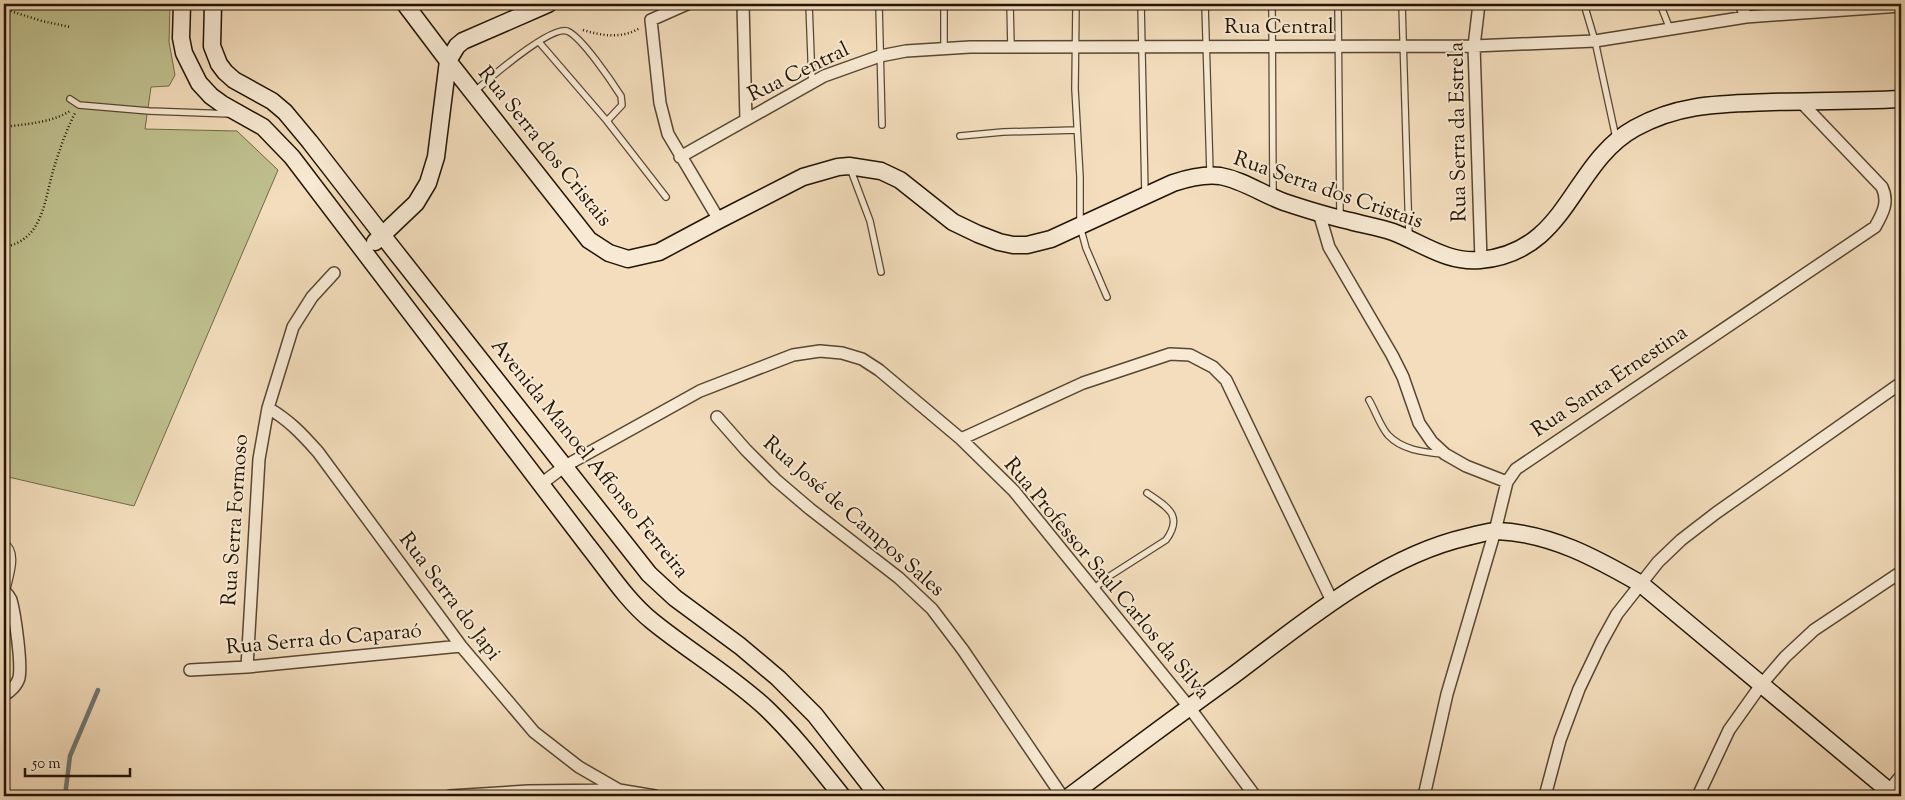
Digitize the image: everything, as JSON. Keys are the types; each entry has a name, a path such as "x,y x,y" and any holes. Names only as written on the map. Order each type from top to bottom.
{"main road":[{"path":"182,4 181,38 184,53 191,70 204,89 222,104 245,115 263,127 292,157 638,608 652,621 725,674 767,709 800,744 842,796"},
{"path":"184,53 212,46 213,4"},
{"name":"Rua Serra dos Cristais","path":"405,4 589,240 609,253 628,259 659,252 803,177 838,167 849,166 881,171 900,180 953,222 999,242 1027,245 1051,239 1145,194 1187,178 1210,175 1236,180 1273,198 1319,213 1391,231 1439,254 1459,260 1481,260 1514,252 1536,240 1552,224 1616,140 1650,120 1676,110 1711,104 1901,99"},
{"path":"364,250 382,236 416,203 428,183 436,157 448,61 456,46 463,41 548,4"},
{"name":"Avenida Manoel Affonso Ferreira","path":"212,46 219,64 225,72 234,80 265,96 285,112 649,574 675,598 740,646 778,678 815,715 878,796"},
{"path":"1070,796 1333,603 1396,564 1443,543 1495,531 1537,536 1569,547 1602,562 1641,584 1889,794"}],"street":[{"path":"687,4 651,20 660,103 668,134 719,220"},
{"path":"743,4 746,120"},
{"name":"Rua Serra da Estrela","path":"1479,4 1474,46 1481,260"},
{"path":"1740,4 1746,17"},
{"name":"Rua Central","path":"680,157 824,76 880,56 906,51 1011,47 1474,46 1595,41 1818,7 1900,5"},
{"name":"Rua Santa Ernestina","path":"1424,796 1447,694 1495,531 1507,482 1516,469 1875,226 1880,217 1886,202 1882,187 1800,101"},
{"path":"1319,213 1329,247 1392,355 1403,377 1419,423 1432,442 1445,454 1466,466 1507,482"},
{"name":"Rua Serra Formoso","path":"247,667 262,434 293,327 312,297 334,273"},
{"name":"Rua Professor Saul Carlos da Silva","path":"541,484 565,466 700,391 793,355 820,351 842,353 862,359 879,370 961,439 1014,491 1189,707 1254,796"},
{"path":"961,439 1083,383 1170,354 1190,355 1213,367 1226,380 1333,603"},
{"path":"1545,796 1560,740 1579,689 1601,643 1617,614 1658,562 1681,540 1716,513 1901,383"},
{"name":"Rua Serra do Japi","path":"268,408 285,417 318,452 461,646 534,732 580,767 619,790"},
{"name":"Rua José de Campos Sales","path":"717,417 776,480 899,578 932,609 963,650 1062,796"},
{"path":"1698,796 1729,730 1761,685 1785,657 1814,630 1901,572"},
{"path":"4,695 10,692 18,679 19,666 14,614 10,599 5,592"},
{"name":"Rua Serra do Caparaó","path":"190,670 247,667 461,646"},
{"path":"1889,794 1901,776"},
{"path":"450,796 528,791 619,790 655,796"}],"lane":[{"path":"809,4 812,83"},
{"path":"879,4 882,125"},
{"path":"944,4 944,49"},
{"path":"1010,4 1011,47"},
{"path":"1076,4 1080,226 1086,248 1107,297"},
{"path":"1141,4 1145,194"},
{"path":"1205,4 1210,175"},
{"path":"1272,4 1273,198"},
{"path":"1338,4 1340,219"},
{"path":"1402,4 1409,239"},
{"path":"1584,4 1595,41 1616,140"},
{"path":"1660,4 1670,29"},
{"path":"472,92 524,51 554,33 569,32 582,42 621,96 622,105 607,121"},
{"path":"539,42 607,121 666,197"},
{"path":"70,99 79,105 245,115"},
{"path":"960,136 1003,132 1077,130"},
{"path":"849,166 870,221 881,272"},
{"path":"1369,400 1387,434 1404,447 1424,452 1445,454"},
{"path":"1094,589 1105,579 1166,540 1173,531 1174,520 1170,509 1147,493"},
{"path":"4,543 9,546 13,554 5,592"}],"path":[{"path":"4,8 42,21 70,27"},
{"path":"578,28 614,37 630,34 651,20"},
{"path":"4,127 33,123 63,115 79,105"},
{"path":"4,247 13,245 30,233 42,217 53,172 69,126 79,105"}],"green space":[{"path":"4,4 170,4 169,42 175,75 169,86 151,87 145,129 237,131 278,170 134,506 4,476"}],"waterway":[{"path":"65,796 70,756 98,690"}]}
